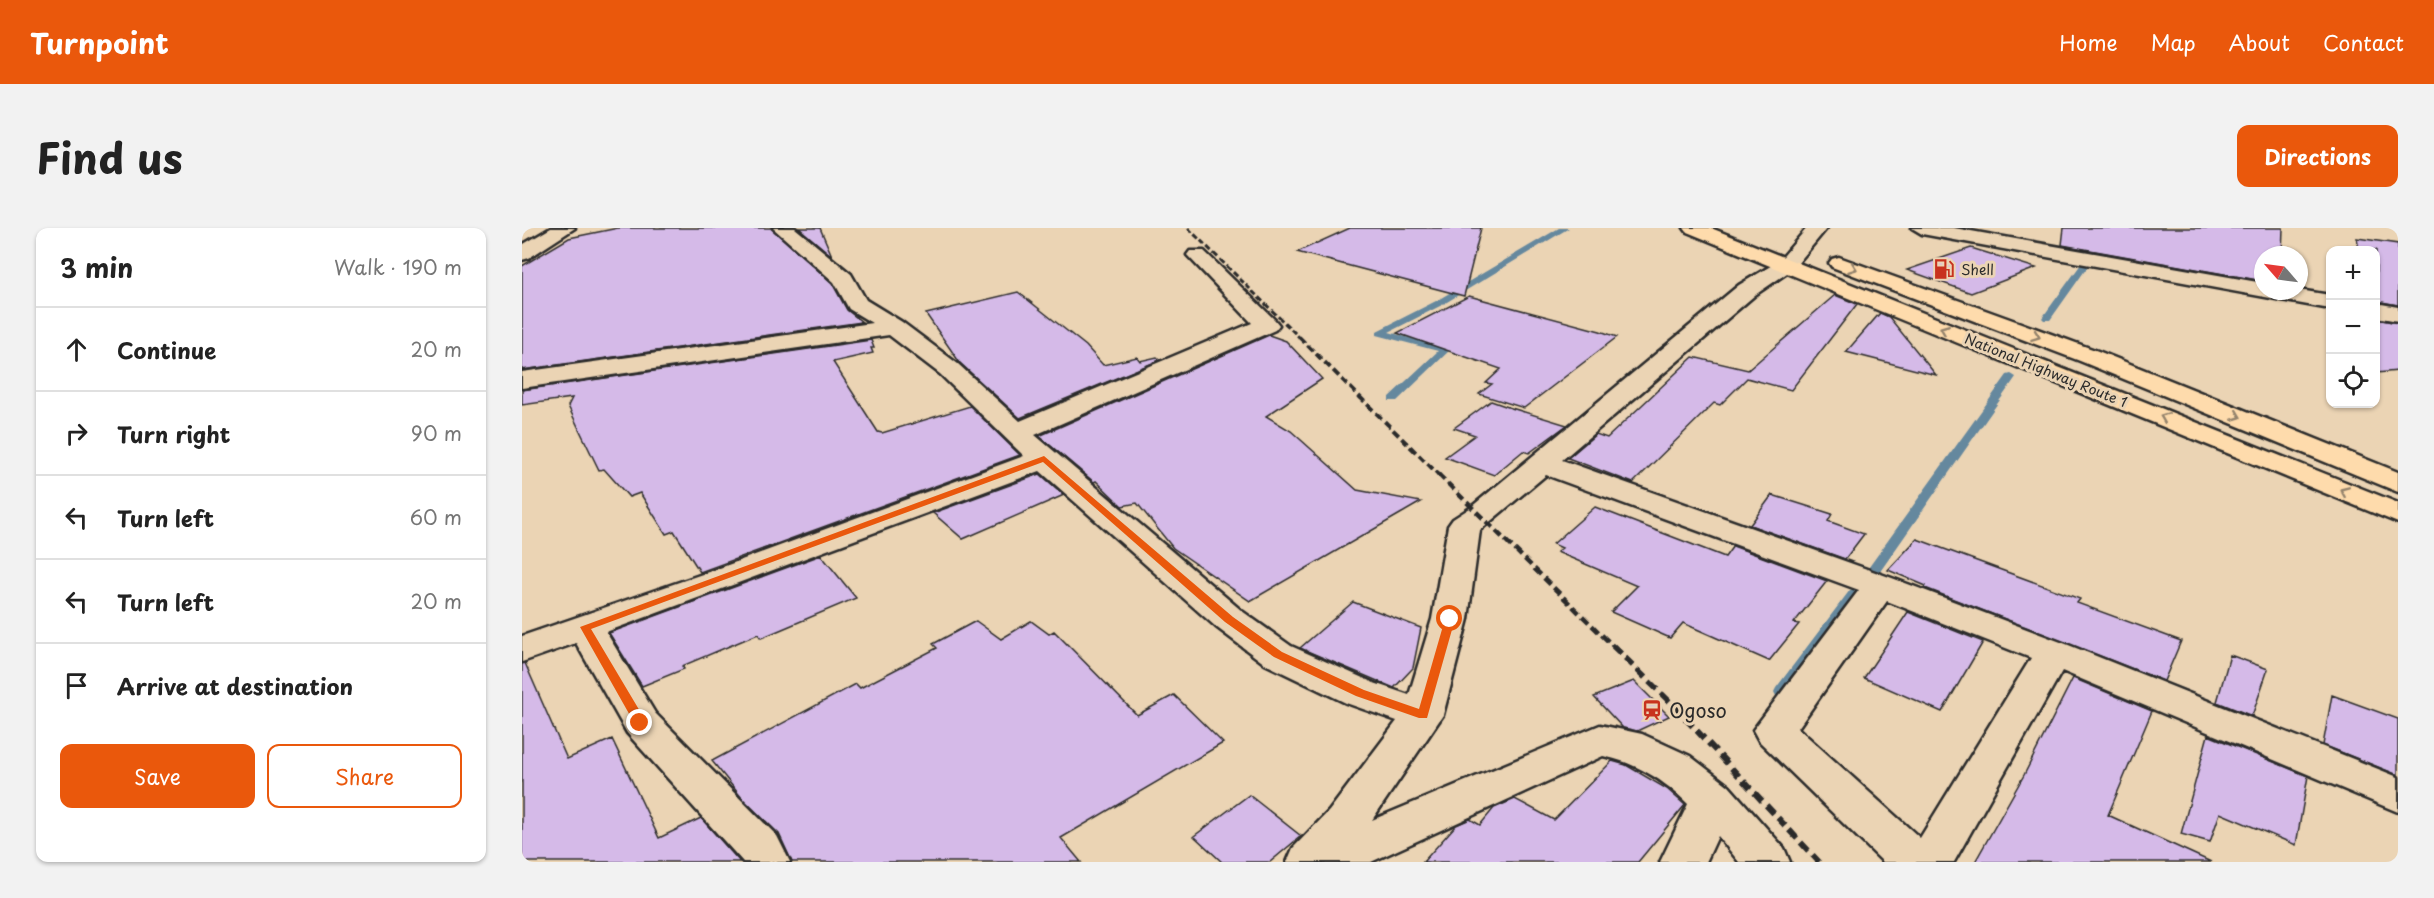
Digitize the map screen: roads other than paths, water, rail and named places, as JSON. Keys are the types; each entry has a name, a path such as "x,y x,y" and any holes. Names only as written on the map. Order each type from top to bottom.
{"highway":[{"name":"National Highway Route 1","path":"1694,228 1787,251 2089,356 2398,483"},
{"name":"National Highway Route 1","path":"1787,251 2398,514"}],"street":[{"path":"783,228 843,279 857,304 894,327 949,369 1044,459 1229,619 1278,655 1360,693 1423,715"},
{"path":"1310,862 1345,824 1423,715 1450,619 1464,526 1481,515 1738,297 1787,251 1817,228"},
{"path":"1922,228 2254,288"},
{"path":"522,234 560,231"},
{"path":"522,254 560,231"},
{"path":"1018,432 1267,325 1197,255"},
{"path":"2308,298 2326,301"},
{"path":"2380,311 2398,314"},
{"path":"522,380 894,327"},
{"path":"522,649 1044,459"},
{"path":"1541,463 1880,586 2053,653 2398,795"},
{"path":"1880,586 1774,730 1914,862"},
{"path":"585,627 640,723 761,850 767,862"},
{"path":"1930,862 2053,653"},
{"path":"1324,862 1600,740 1619,742 1644,750 1693,780 1713,798 1767,862"},
{"path":"1683,862 1713,798"}],"waterway":[{"path":"1393,399 1445,350 1380,333 1439,303 1565,228"},
{"path":"2047,318 2087,262"},
{"path":"1874,570 2011,377"},
{"path":"1782,692 1855,593"}],"railway":[{"path":"1188,228 1300,338"},
{"path":"1299,337 1440,476"},
{"path":"1438,474 1615,648"},
{"path":"1613,646 1672,704 1819,862"}],"place":[{"name":"Shell","path":"1944,269"},
{"name":"Ogoso","path":"1652,710"}]}
